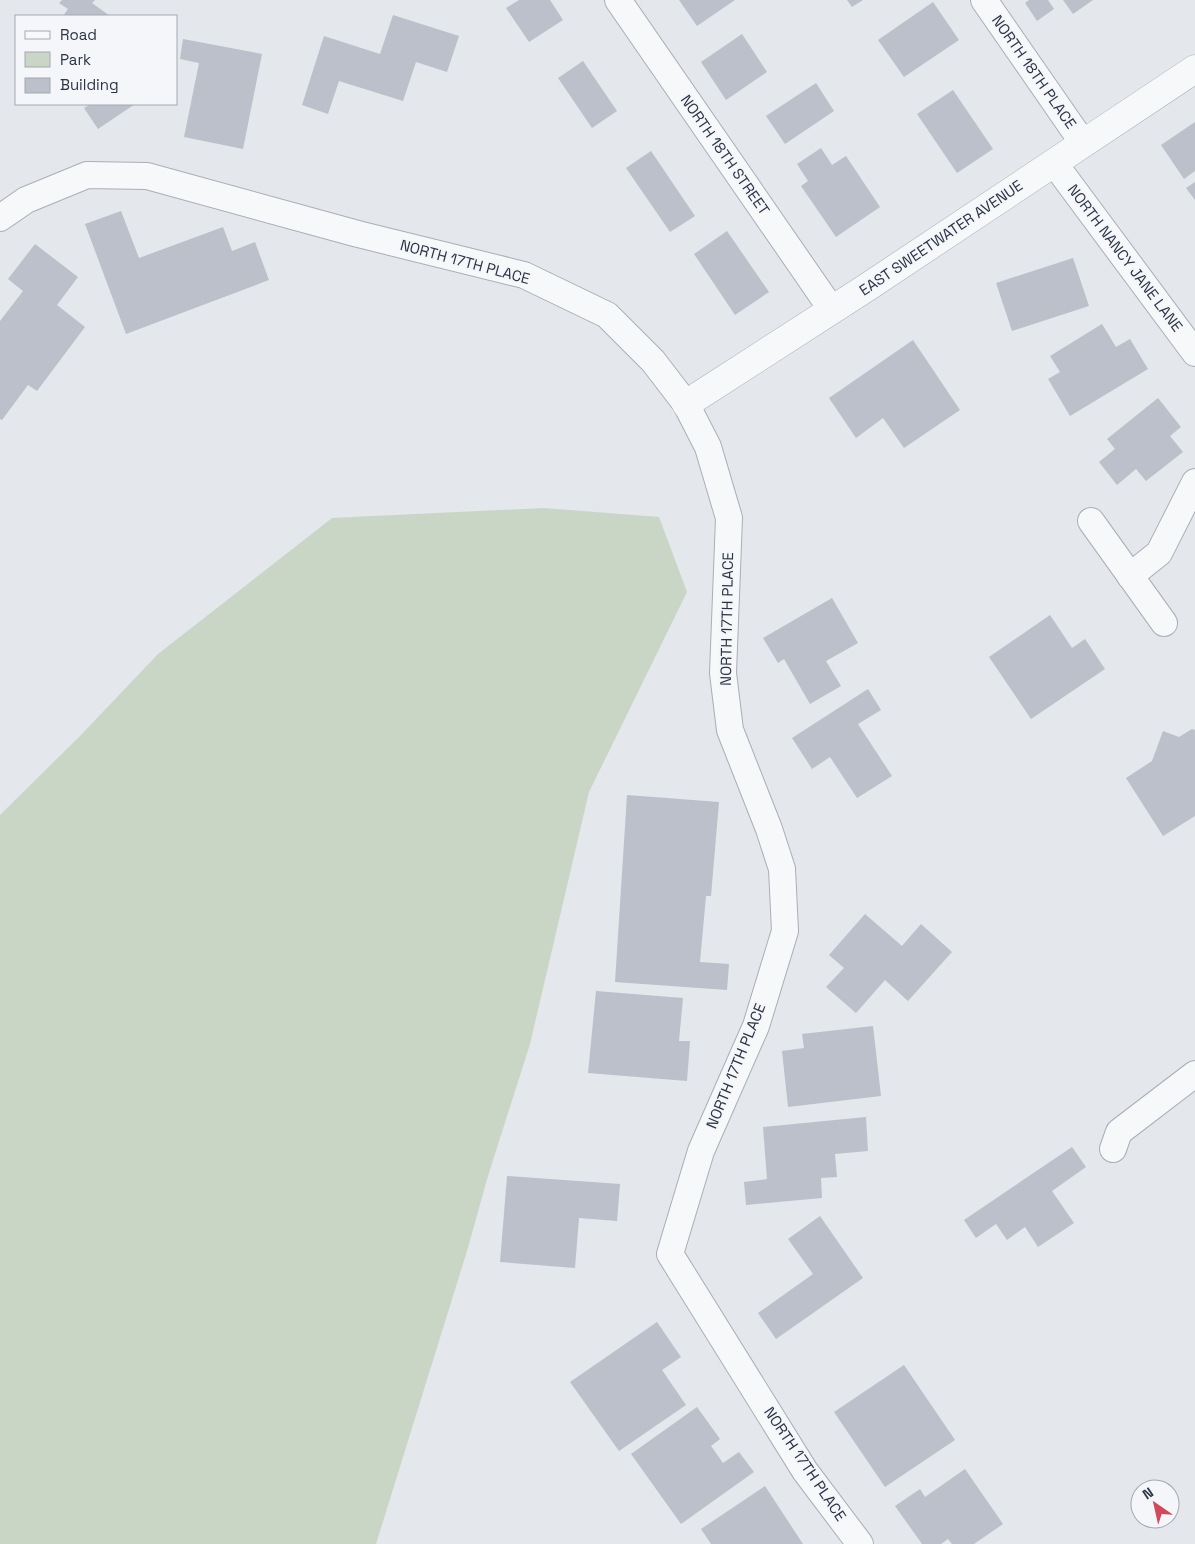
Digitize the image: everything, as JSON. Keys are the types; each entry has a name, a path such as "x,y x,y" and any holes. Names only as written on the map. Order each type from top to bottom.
{"street":[{"name":"NORTH 18TH STREET","path":"618,0 832,310"},
{"name":"NORTH 18TH PLACE","path":"984,0 1083,144"},
{"name":"EAST SWEETWATER AVENUE","path":"686,404 832,310 1195,69"},
{"name":"NORTH NANCY JANE LANE","path":"1054,163 1195,353"},
{"name":"NORTH 17TH PLACE","path":"0,218 26,200 87,175 147,176 349,232 524,275 608,316 653,361 686,404 708,447 729,518 723,673 730,730 769,829 782,869 785,931 756,1026 701,1151 670,1254 805,1470 860,1544"},
{"path":"1130,576 1159,553 1195,482"},
{"path":"1091,521 1164,623"},
{"path":"1113,1149 1119,1132 1195,1074"}],"green space":[{"path":"544,508 659,517 687,592 589,792 530,1044 376,1544 0,1544 0,815 80,736 158,654 332,518"}],"building":[{"path":"62,0 95,0 92,3 109,15 64,15 68,9 59,3"},
{"path":"519,0 550,0 563,20 529,42 506,8"},
{"path":"679,0 735,0 697,26"},
{"path":"847,0 863,0 852,7"},
{"path":"1029,0 1048,0 1054,9 1037,21 1025,3"},
{"path":"1063,0 1093,0 1073,14"},
{"path":"933,2 959,40 904,77 878,40"},
{"path":"393,15 459,36 447,72 416,62 403,101 339,81 328,114 302,105 324,36 380,54"},
{"path":"742,34 767,72 726,100 701,62"},
{"path":"183,39 262,54 243,149 184,137 199,63 180,59"},
{"path":"583,61 617,111 592,128 558,78"},
{"path":"816,83 834,111 785,144 766,116"},
{"path":"953,90 993,149 957,173 917,114"},
{"path":"89,105 134,105 98,129 84,108"},
{"path":"1195,122 1195,171 1184,179 1161,145"},
{"path":"821,148 832,165 846,156 880,207 836,237 801,186 808,181 797,164"},
{"path":"651,151 695,216 670,232 626,168"},
{"path":"1195,182 1195,200 1186,188"},
{"path":"121,211 139,258 223,227 232,251 255,242 269,280 126,334 85,224"},
{"path":"727,231 769,292 735,315 694,254"},
{"path":"35,244 78,277 57,305 85,327 37,391 28,385 2,420 0,419 0,321 23,291 8,279"},
{"path":"1073,258 1089,306 1012,331 996,283"},
{"path":"1102,324 1116,347 1130,339 1148,369 1070,416 1048,379 1060,372 1050,356"},
{"path":"913,340 960,410 904,448 883,418 856,438 829,398"},
{"path":"1158,398 1181,427 1170,436 1183,452 1146,481 1136,469 1117,485 1099,462 1115,449 1107,439"},
{"path":"832,598 858,643 826,661 841,686 810,704 784,659 778,663 763,638"},
{"path":"1050,615 1072,648 1085,639 1105,669 1031,719 989,657"},
{"path":"868,689 881,710 858,724 892,776 857,798 830,757 812,769 792,738"},
{"path":"1192,729 1195,730 1195,816 1163,836 1126,778 1152,761 1163,731 1179,737"},
{"path":"627,795 719,802 711,896 706,896 700,962 729,964 727,990 615,982"},
{"path":"865,914 902,946 921,924 952,952 908,1001 885,980 856,1013 826,987 844,968 829,955"},
{"path":"596,991 683,998 679,1041 690,1041 687,1081 588,1073"},
{"path":"873,1026 881,1096 788,1107 782,1051 804,1048 802,1034"},
{"path":"866,1117 868,1151 835,1154 837,1177 821,1178 822,1198 746,1205 744,1182 767,1179 763,1127"},
{"path":"1072,1147 1086,1167 1052,1191 1074,1223 1038,1247 1025,1227 1007,1240 996,1224 976,1238 964,1220"},
{"path":"507,1176 620,1184 617,1221 579,1218 575,1268 500,1262"},
{"path":"820,1216 863,1278 776,1339 758,1313 813,1274 788,1239"},
{"path":"657,1322 681,1357 662,1370 686,1405 619,1451 570,1382"},
{"path":"904,1365 955,1440 885,1487 834,1412"},
{"path":"697,1407 720,1439 711,1446 723,1463 739,1452 754,1472 681,1524 631,1454"},
{"path":"965,1469 1003,1524 974,1544 952,1544 948,1539 941,1544 922,1544 895,1506 920,1489 925,1497"},
{"path":"765,1486 803,1544 711,1544 701,1529"}]}
